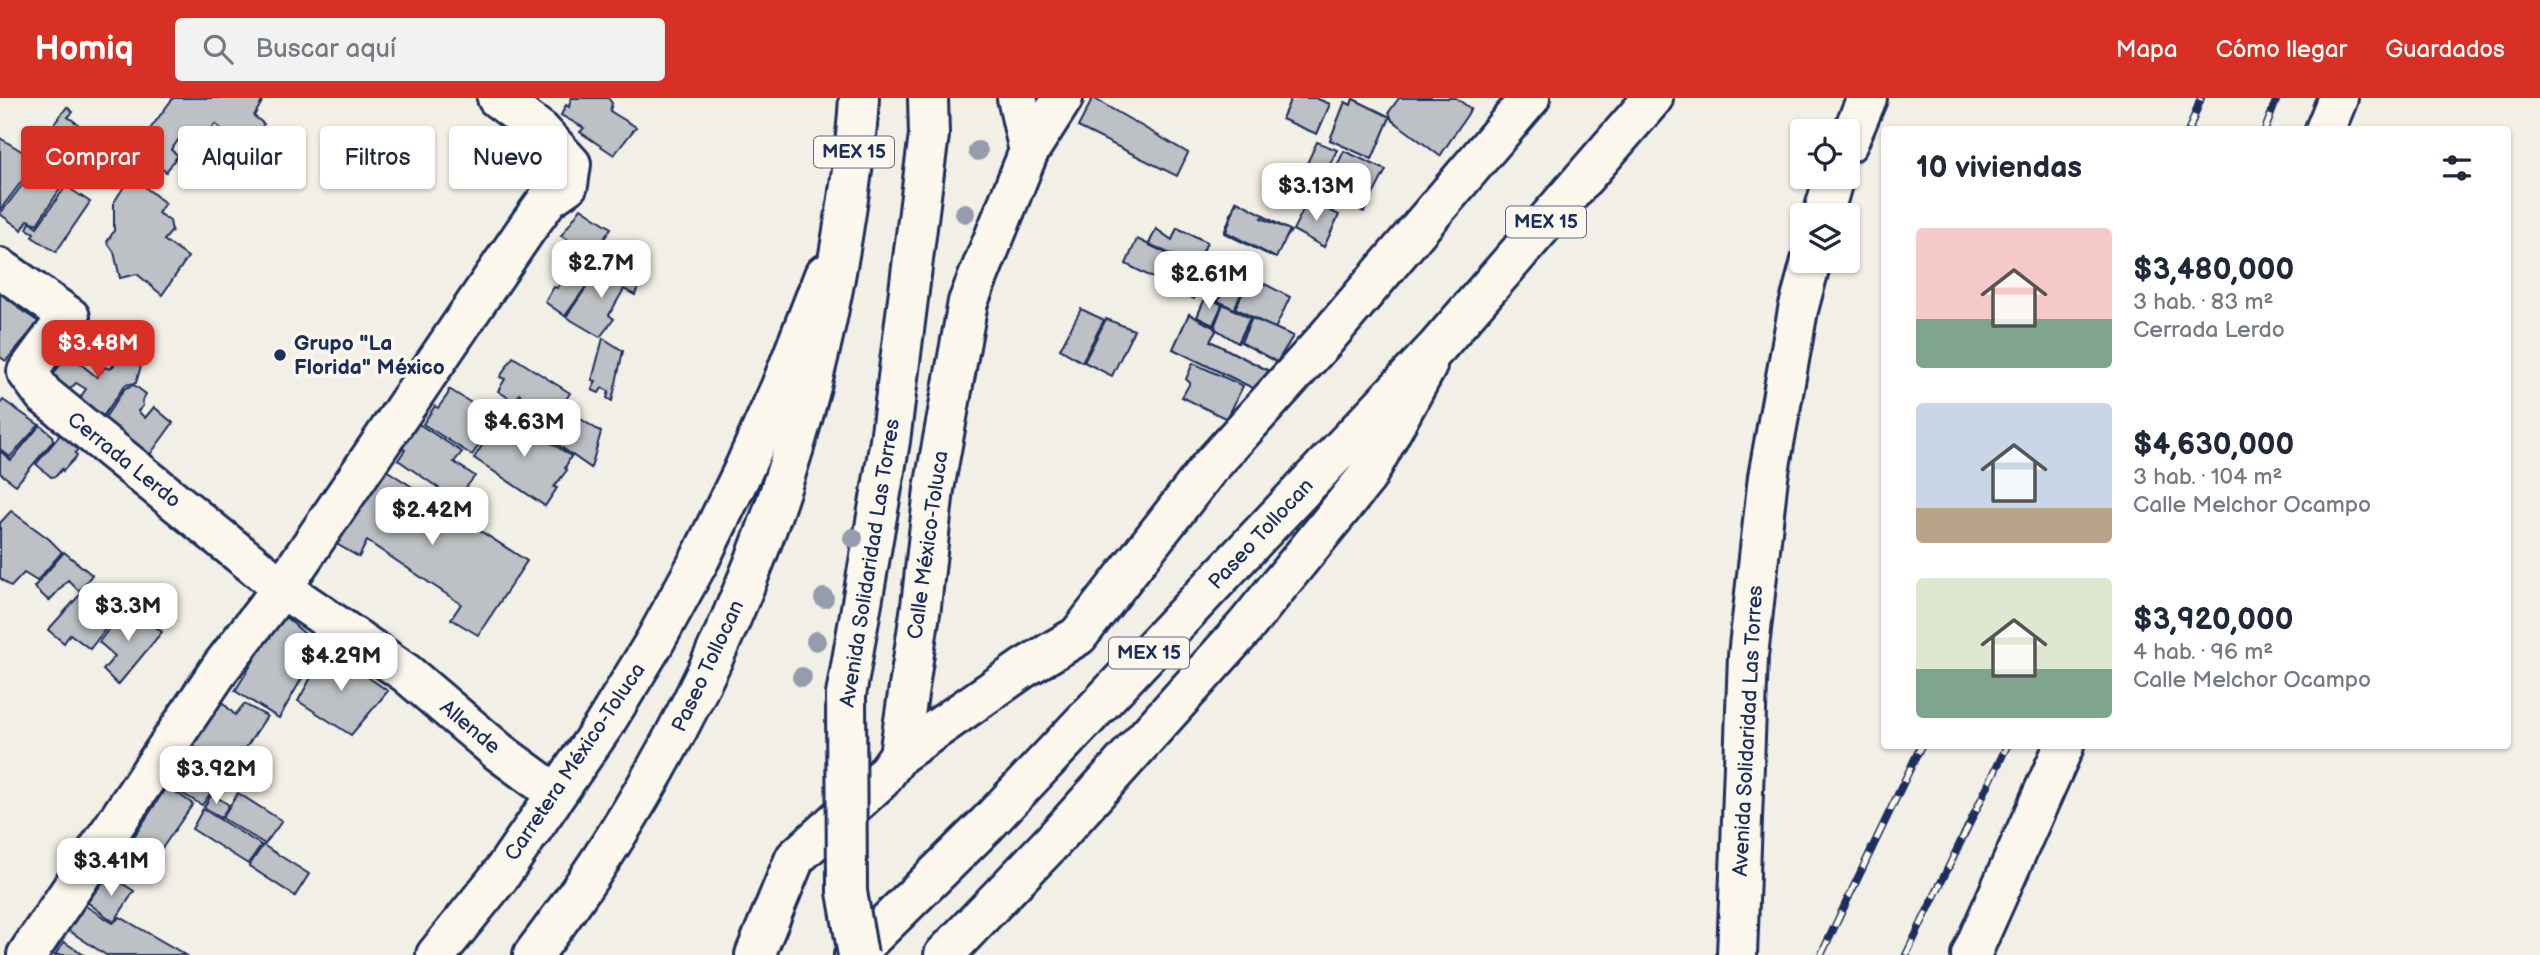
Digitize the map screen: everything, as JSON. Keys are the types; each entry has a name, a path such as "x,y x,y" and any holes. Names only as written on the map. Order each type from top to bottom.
{"main road":[{"path":"27,955 220,667 282,588 527,228 548,199 568,185 571,164 541,131 497,98"},
{"name":"Paseo Tollocan","path":"533,955 611,844 668,750 711,665 750,577 783,486 810,395 832,301 848,206 859,98"},
{"name":"Avenida Solidaridad Las Torres","path":"856,955 847,891 846,695 890,441 925,172 929,135 928,98"},
{"path":"1017,98 1029,151"},
{"name":"Calle México-Toluca","path":"755,955 795,858 881,780 899,755 921,606 934,489 968,302 1029,151 1063,98"},
{"path":"899,755 1024,668 1078,636 1208,469 1323,342 1530,98"},
{"name":"Paseo Tollocan","path":"856,955 987,824 1438,345 1653,98"},
{"path":"1858,119 1867,98"},
{"path":"2327,126 2338,98"},
{"name":"Carretera México-Toluca","path":"436,955 499,876 604,725 700,559 781,386 848,206"},
{"name":"Cerrada Lerdo","path":"0,268 70,317 27,372 44,395 282,588"},
{"name":"Avenida Solidaridad Las Torres","path":"1737,955 1749,642 1768,477 1798,310 1808,273"},
{"path":"944,955 1053,841 1245,627 1367,478 1438,345"},
{"name":"Allende","path":"282,588 406,673 499,752 555,793"},
{"path":"1971,955 2063,749"}],"building":[{"path":"173,98 264,98 254,116 264,124 262,126 178,126 178,140 171,150 178,155 166,172 164,126 152,126"},
{"path":"571,98 608,98 612,103 610,111 636,127 614,155 580,132 584,128 561,115 566,105 569,107"},
{"path":"1093,98 1188,153 1177,176 1078,127"},
{"path":"1291,98 1315,98 1330,104 1317,134 1282,119"},
{"path":"1291,98 1315,98 1330,104 1317,134 1282,119"},
{"path":"1399,98 1456,98 1471,109 1440,156 1392,120 1389,112"},
{"path":"1353,99 1390,117 1372,159 1330,140 1345,102 1351,105"},
{"path":"1353,99 1390,117 1372,159 1330,140 1345,102 1351,105"},
{"path":"67,107 73,112 68,117 78,124 77,126 52,126"},
{"path":"0,138 21,151 21,182 0,210"},
{"path":"1317,142 1337,150 1314,197 1295,189"},
{"path":"1344,151 1386,170 1364,212 1323,194"},
{"path":"21,187 21,189 60,189 37,224 28,220 22,230 0,214"},
{"path":"64,189 70,189 90,202 56,252 32,237 34,233 27,229 30,222 37,227"},
{"path":"122,189 147,189 165,203 158,213 170,221 172,231 164,240 188,257 162,295 137,274 120,278 114,252 107,242 114,231 114,202"},
{"path":"1308,200 1339,215 1324,247 1293,230"},
{"path":"1236,201 1291,231 1273,257 1224,233"},
{"path":"1237,201 1264,215 1261,218 1290,230 1276,258 1226,232"},
{"path":"581,208 611,228 594,254 561,236"},
{"path":"1177,228 1207,242 1203,251 1214,256 1207,271 1149,244 1156,229 1172,240"},
{"path":"1177,228 1207,242 1203,251 1214,256 1207,271 1149,244 1156,229 1172,240"},
{"path":"1137,239 1207,273 1194,299 1126,264"},
{"path":"583,249 604,261 565,316 545,302"},
{"path":"1215,258 1235,266 1218,301 1200,291"},
{"path":"1215,258 1235,266 1218,301 1200,291"},
{"path":"603,263 639,285 635,295 624,289 609,315 614,319 600,337 566,317"},
{"path":"1238,263 1253,269 1234,309 1218,301"},
{"path":"1238,263 1253,269 1234,309 1218,301"},
{"path":"1251,277 1290,297 1275,329 1235,308"},
{"path":"0,291 22,303 18,308 39,322 6,361 0,357"},
{"path":"1206,296 1222,305 1213,325 1197,317"},
{"path":"1206,296 1222,305 1213,325 1197,317"},
{"path":"1223,304 1250,318 1238,343 1216,329"},
{"path":"1223,304 1250,318 1238,343 1216,329"},
{"path":"1081,309 1104,320 1082,362 1060,349"},
{"path":"1189,314 1213,327 1216,331 1210,341 1271,372 1259,391 1173,349"},
{"path":"1189,314 1213,327 1216,331 1210,341 1271,372 1259,391 1173,349"},
{"path":"1252,318 1293,336 1277,362 1241,342"},
{"path":"1252,318 1293,336 1277,362 1241,342"},
{"path":"1106,319 1134,330 1112,376 1084,362"},
{"path":"105,337 142,363 136,383 125,385 97,425 75,405 86,389 76,383 66,393 47,383 68,354 97,377 105,367 110,369 114,365 96,351"},
{"path":"603,338 623,351 612,401 607,398 609,391 602,388 599,393 592,390"},
{"path":"513,357 570,393 557,414 543,406 540,411 519,394 515,402 498,391 505,379 500,377"},
{"path":"1193,363 1243,386 1227,419 1182,397 1190,383 1186,379"},
{"path":"134,385 146,394 142,401 143,406 138,411 145,418 154,407 173,423 146,460 100,425 125,388"},
{"path":"449,389 497,419 472,455 423,424 435,406 438,408"},
{"path":"3,400 39,425 10,457 0,449 0,404"},
{"path":"504,412 571,456 565,468 567,470 554,487 557,488 545,506 474,458"},
{"path":"571,413 601,432 591,468 551,440"},
{"path":"414,421 462,452 454,462 475,476 456,500 398,460 405,450 398,445"},
{"path":"40,425 52,435 53,441 16,485 0,473 0,451 11,460"},
{"path":"64,430 82,444 75,453 77,456 63,471 62,469 56,476 51,477 36,464"},
{"path":"383,468 527,561 478,635 451,619 461,604 367,541 359,557 328,539"},
{"path":"11,511 62,552 37,581 24,573 11,587 0,578 0,523"},
{"path":"64,552 92,575 79,591 68,580 49,601 34,587"},
{"path":"85,589 118,613 90,649 70,634 64,643 48,630"},
{"path":"127,605 162,632 118,685 103,670 115,656 99,642"},
{"path":"282,614 320,647 279,718 235,691"},
{"path":"327,649 388,691 351,735 298,701"},
{"path":"222,702 235,715 244,704 267,716 231,770 193,746"},
{"path":"192,750 226,772 202,805 168,785"},
{"path":"167,786 193,804 151,864 126,849"},
{"path":"238,793 282,821 265,844 222,818"},
{"path":"212,794 229,805 221,818 204,807"},
{"path":"203,809 261,845 248,864 192,829"},
{"path":"119,845 134,856 119,880 101,872"},
{"path":"263,845 309,874 295,896 249,866"},
{"path":"109,875 134,891 114,922 87,902"},
{"path":"84,905 113,923 120,917 186,955 106,955 68,930"},
{"path":"64,942 84,955 55,955"}],"railway":[{"path":"2190,126 2201,98"},
{"path":"2266,126 2277,98"},
{"path":"1821,955 1920,749"},
{"path":"1906,955 2006,749"}],"place":[{"name":"Grupo \"La Florida\" México","path":"280,355"}]}
